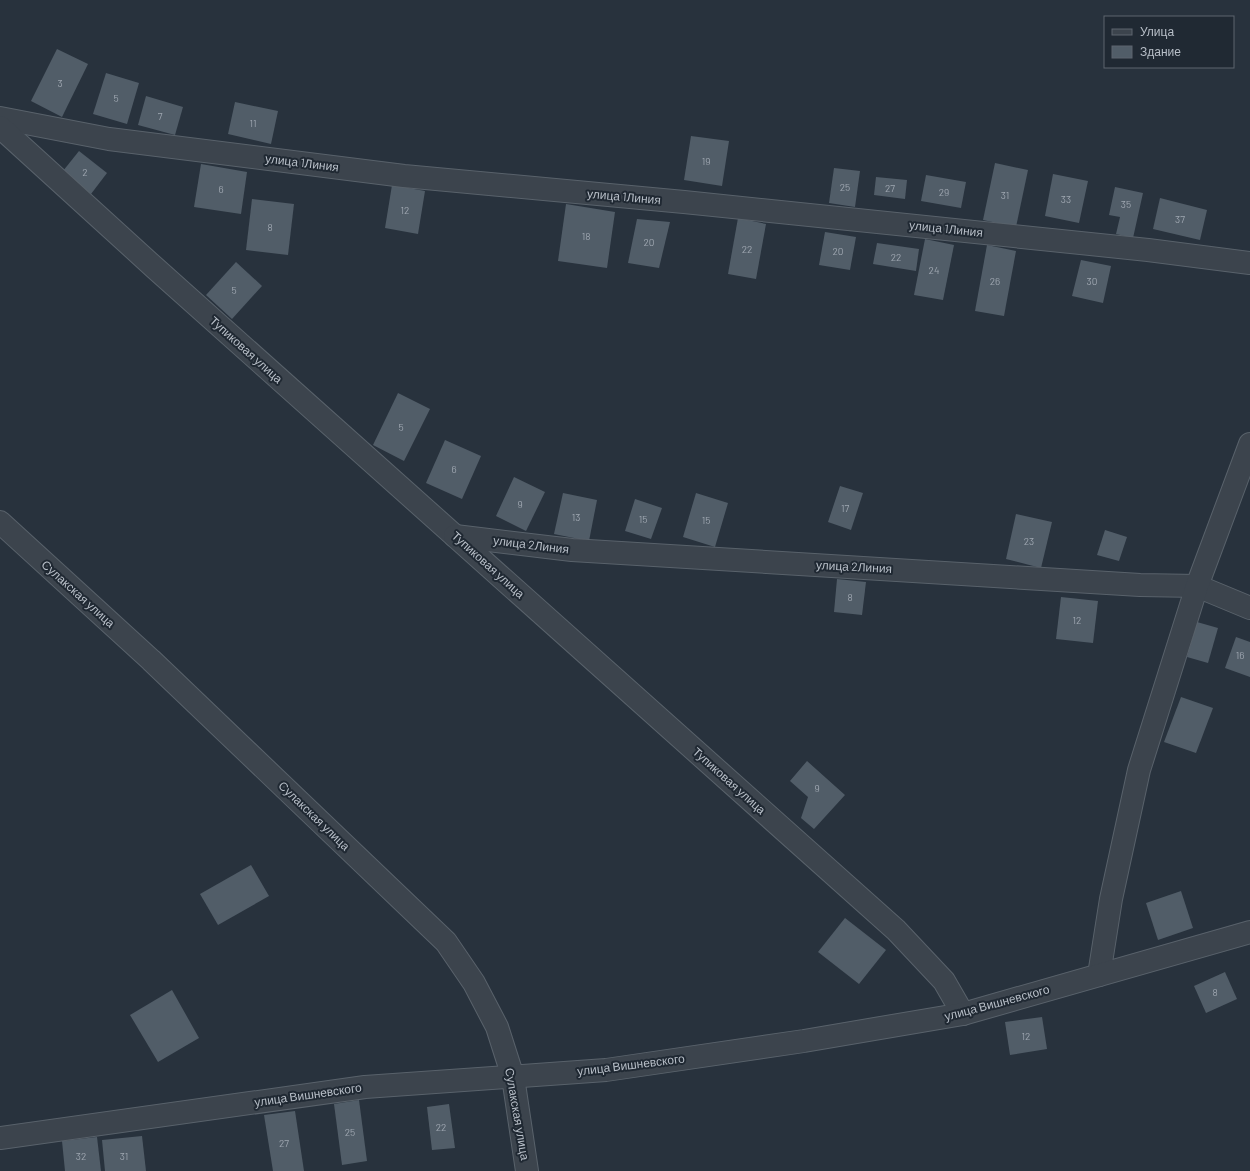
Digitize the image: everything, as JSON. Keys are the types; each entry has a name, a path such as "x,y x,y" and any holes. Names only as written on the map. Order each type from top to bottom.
{"street":[{"name":"улица 1Линия","path":"0,118 109,139 404,176 708,204 1148,250 1250,263"},
{"name":"Тупиковая улица","path":"0,127 155,268 896,930 944,982 963,1014"},
{"path":"1098,976 1111,899 1139,770 1197,586 1250,444"},
{"name":"Сулакская улица","path":"0,522 151,660 446,942 474,983 497,1027 513,1077 527,1171"},
{"name":"улица 2Линия","path":"455,536 572,550 1140,585 1197,586 1250,608"},
{"name":"улица Вишневского","path":"0,1138 365,1087 606,1070 804,1041 963,1014 1250,932"}],"building":[{"path":"57,49 88,64 62,117 31,101"},
{"path":"106,73 139,83 127,124 93,114"},
{"path":"146,96 183,107 175,135 138,125"},
{"path":"235,102 278,111 271,144 228,134"},
{"path":"691,136 729,141 722,186 684,180"},
{"path":"79,151 107,173 91,194 63,171"},
{"path":"995,163 1028,170 1016,227 983,220"},
{"path":"201,164 247,172 241,214 194,207"},
{"path":"834,168 860,171 855,207 829,203"},
{"path":"1053,174 1088,181 1079,223 1045,216"},
{"path":"926,175 966,182 961,208 921,201"},
{"path":"876,177 907,180 905,199 874,195"},
{"path":"392,185 425,191 418,234 385,228"},
{"path":"1115,187 1143,193 1133,238 1116,234 1120,217 1109,215"},
{"path":"1160,198 1207,210 1200,240 1153,229"},
{"path":"252,199 294,204 288,255 246,250"},
{"path":"566,204 615,212 607,268 558,261"},
{"path":"738,218 766,224 756,279 728,274"},
{"path":"637,219 670,222 659,268 628,263"},
{"path":"825,232 856,237 850,270 819,265"},
{"path":"925,239 954,245 943,300 914,295"},
{"path":"877,243 919,249 916,271 873,264"},
{"path":"987,245 1016,251 1004,316 975,311"},
{"path":"1081,260 1111,266 1103,303 1072,296"},
{"path":"236,262 262,286 232,319 206,295"},
{"path":"398,393 430,409 404,461 373,445"},
{"path":"445,440 481,456 462,499 426,483"},
{"path":"514,477 545,492 526,531 496,516"},
{"path":"840,486 863,493 851,530 828,522"},
{"path":"563,493 597,500 589,541 554,534"},
{"path":"696,493 728,503 715,547 683,537"},
{"path":"635,499 662,508 651,539 625,531"},
{"path":"1016,514 1052,522 1041,568 1006,559"},
{"path":"1105,530 1127,537 1119,561 1097,555"},
{"path":"837,579 866,582 862,615 834,612"},
{"path":"1061,597 1098,601 1093,643 1056,639"},
{"path":"1197,622 1218,628 1208,663 1187,657"},
{"path":"1236,637 1250,642 1250,677 1225,668"},
{"path":"1181,697 1213,708 1196,753 1164,742"},
{"path":"807,761 845,795 814,829 801,818 808,797 790,781"},
{"path":"251,865 269,896 218,925 200,894"},
{"path":"1181,891 1193,928 1158,940 1146,903"},
{"path":"845,918 886,950 859,984 818,952"},
{"path":"1225,972 1237,999 1206,1013 1194,986"},
{"path":"172,990 199,1038 158,1062 130,1015"},
{"path":"1042,1017 1047,1049 1010,1055 1005,1022"},
{"path":"359,1100 367,1161 342,1165 334,1104"},
{"path":"449,1104 455,1148 432,1150 427,1107"},
{"path":"295,1111 304,1171 273,1171 264,1115"},
{"path":"142,1136 146,1171 105,1171 102,1140"},
{"path":"97,1137 101,1171 65,1171 62,1141"}]}
